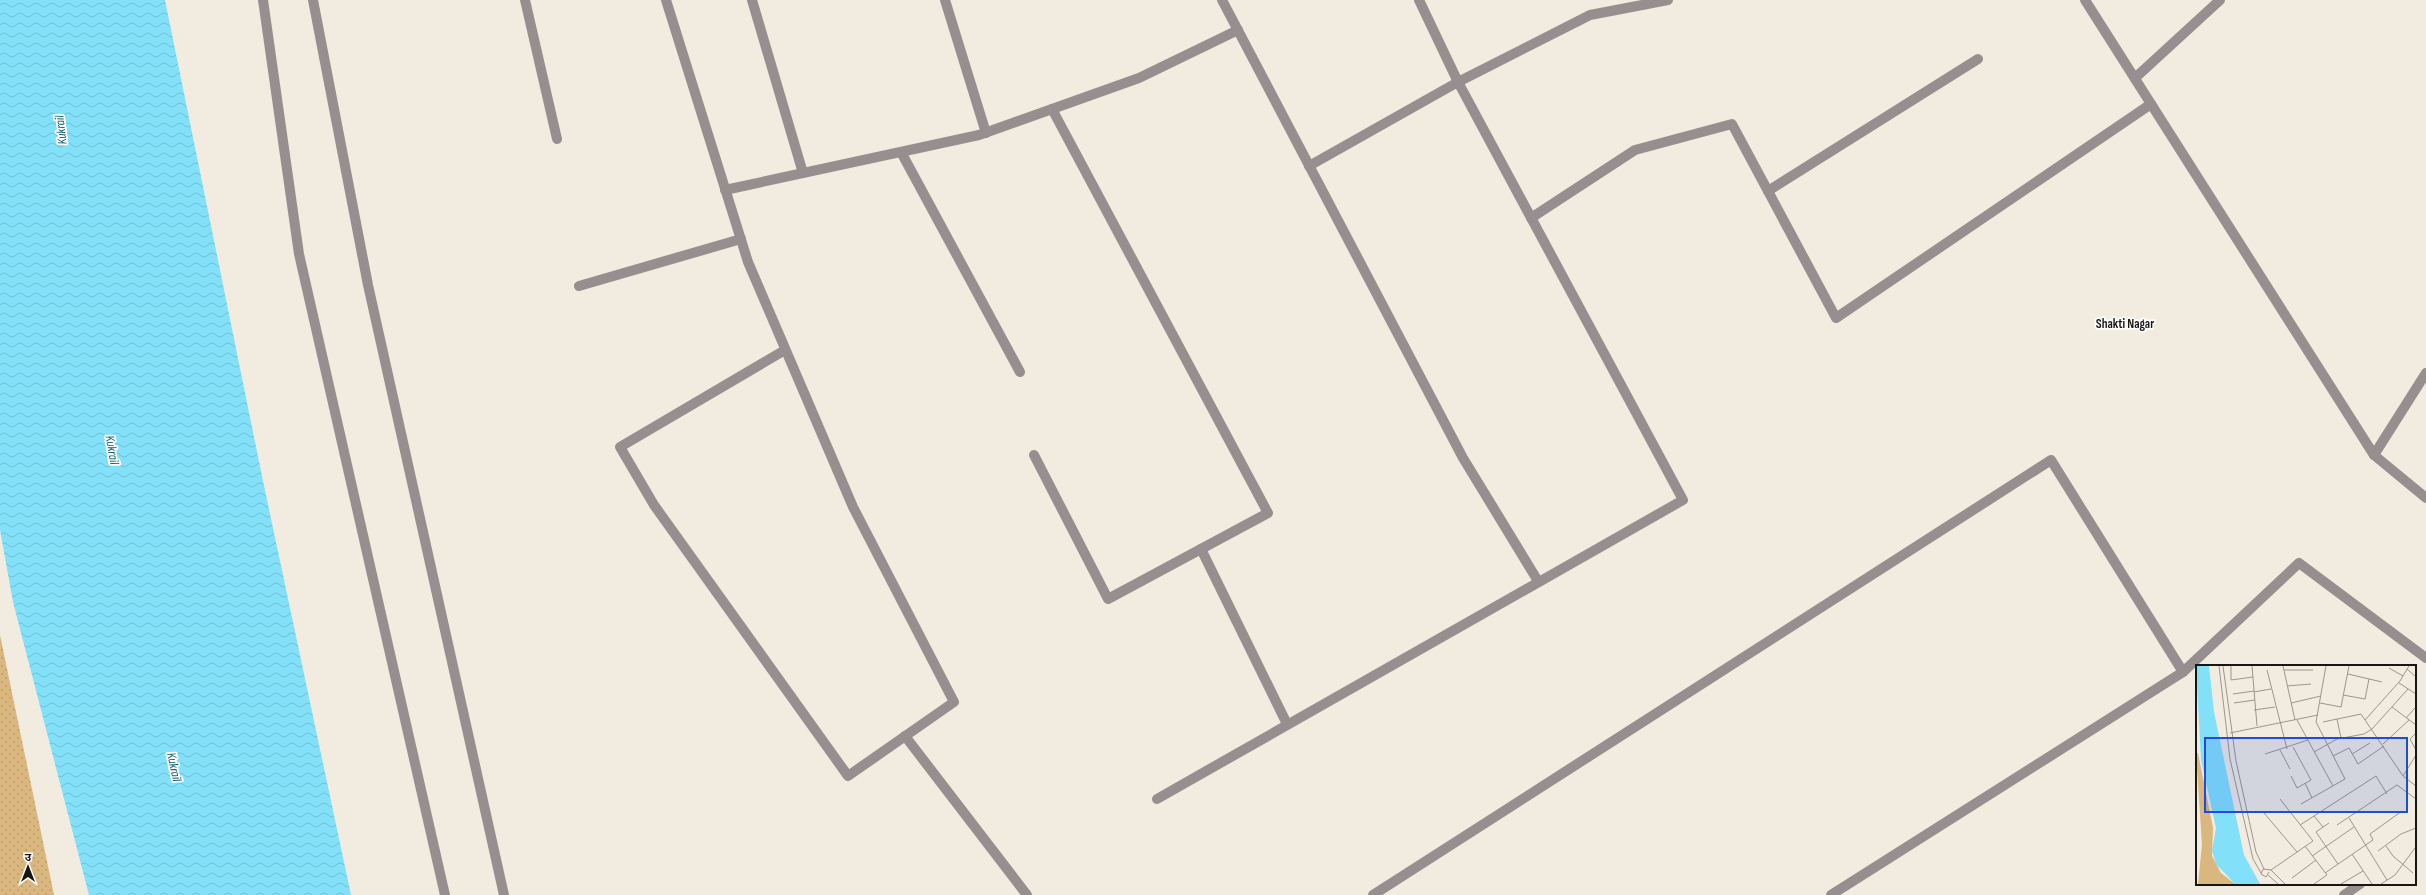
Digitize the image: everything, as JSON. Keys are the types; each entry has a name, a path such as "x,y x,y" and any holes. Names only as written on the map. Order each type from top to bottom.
{"street":[{"path":"263,0 299,254 445,895"},
{"path":"313,0 334,121 368,285 504,895"},
{"path":"525,0 557,138"},
{"path":"666,0 748,262 853,507 954,702 848,776 654,505 620,447 785,350"},
{"path":"752,0 803,173"},
{"path":"945,0 986,133"},
{"path":"1222,0 1463,458 1538,581"},
{"path":"1157,799 1538,581 1683,500 1458,82 1419,0"},
{"path":"1309,166 1458,82 1590,15 1629,4 1668,0"},
{"path":"2085,0 2374,455 2426,498"},
{"path":"2135,78 2220,0"},
{"path":"725,190 986,133 1139,78 1238,30"},
{"path":"1768,191 1978,59"},
{"path":"1531,218 1635,150 1732,124 1836,318 2151,104"},
{"path":"1034,455 1108,599 1268,513 1052,109"},
{"path":"901,152 1020,372"},
{"path":"579,286 741,239"},
{"path":"2374,455 2426,373"},
{"path":"1373,895 2051,460 2183,672"},
{"path":"1201,549 1287,724"},
{"path":"1832,895 2183,672 2299,563 2426,658"},
{"path":"905,736 1027,895"},
{"path":"2344,895 2359,885"}],"shaded area":[{"path":"0,635 54,895 0,895"}],"water":[{"name":"Kukrail","path":"0,0 165,0 263,481 351,895 89,895 13,602 0,530"}],"district":[{"name":"Shakti Nagar","path":"2125,324"}]}
